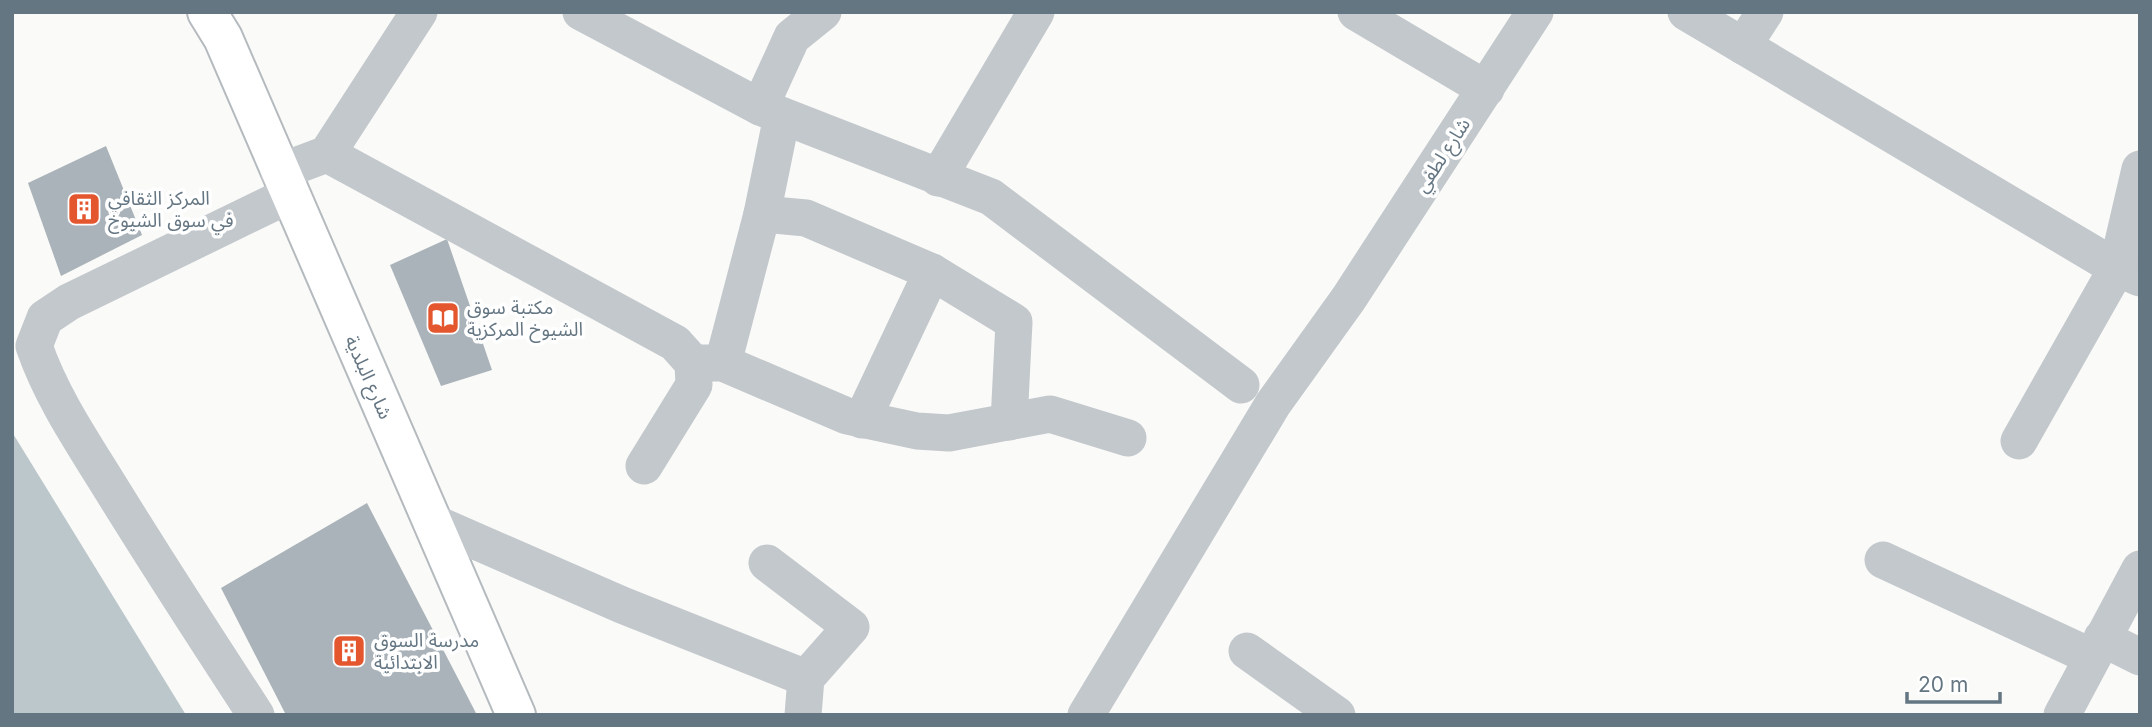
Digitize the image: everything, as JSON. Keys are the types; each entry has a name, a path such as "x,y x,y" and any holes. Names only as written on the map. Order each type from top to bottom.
{"main road":[{"name":"شارع البلدية","path":"216,21 516,715"}],"street":[{"path":"256,715 167,580 68,418 47,383 34,346 45,318 69,302 284,183 327,154 419,12"},
{"path":"581,12 771,111 991,197 1241,385"},
{"path":"643,466 708,363 762,214 771,111 792,37 823,12"},
{"path":"938,177 1036,12"},
{"path":"1356,12 1486,89"},
{"name":"شارع لطفي","path":"1086,715 1273,404 1349,298 1535,12"},
{"path":"1686,12 2128,273"},
{"path":"1742,46 1765,12"},
{"path":"327,154 708,363 862,420 918,431 949,433 1050,414 1128,438"},
{"path":"2019,441 2128,273 2140,169"},
{"path":"762,214 806,218 932,272 1014,322 1009,422"},
{"path":"862,420 932,272"},
{"path":"432,522 622,605 806,678"},
{"path":"1882,560 2097,648 2140,657"},
{"path":"767,563 851,628 806,678 803,715"},
{"path":"2062,715 2140,569"},
{"path":"1247,652 1337,715"}],"shaded area":[{"path":"12,432 186,715 12,715"}],"building":[{"name":"المركز الثقافي في سوق الشيوخ","path":"106,146 142,235 61,276 28,183"},
{"name":"مكتبة سوق الشيوخ المركزية","path":"447,239 492,370 441,386 390,265"},
{"name":"مدرسة السوق الابتدائية","path":"367,503 477,715 286,715 221,588"}],"place":[{"name":"المركز الثقافي في سوق الشيوخ","path":"84,209"},
{"name":"مكتبة سوق الشيوخ المركزية","path":"443,318"},
{"name":"مدرسة السوق الابتدائية","path":"349,651"}]}
